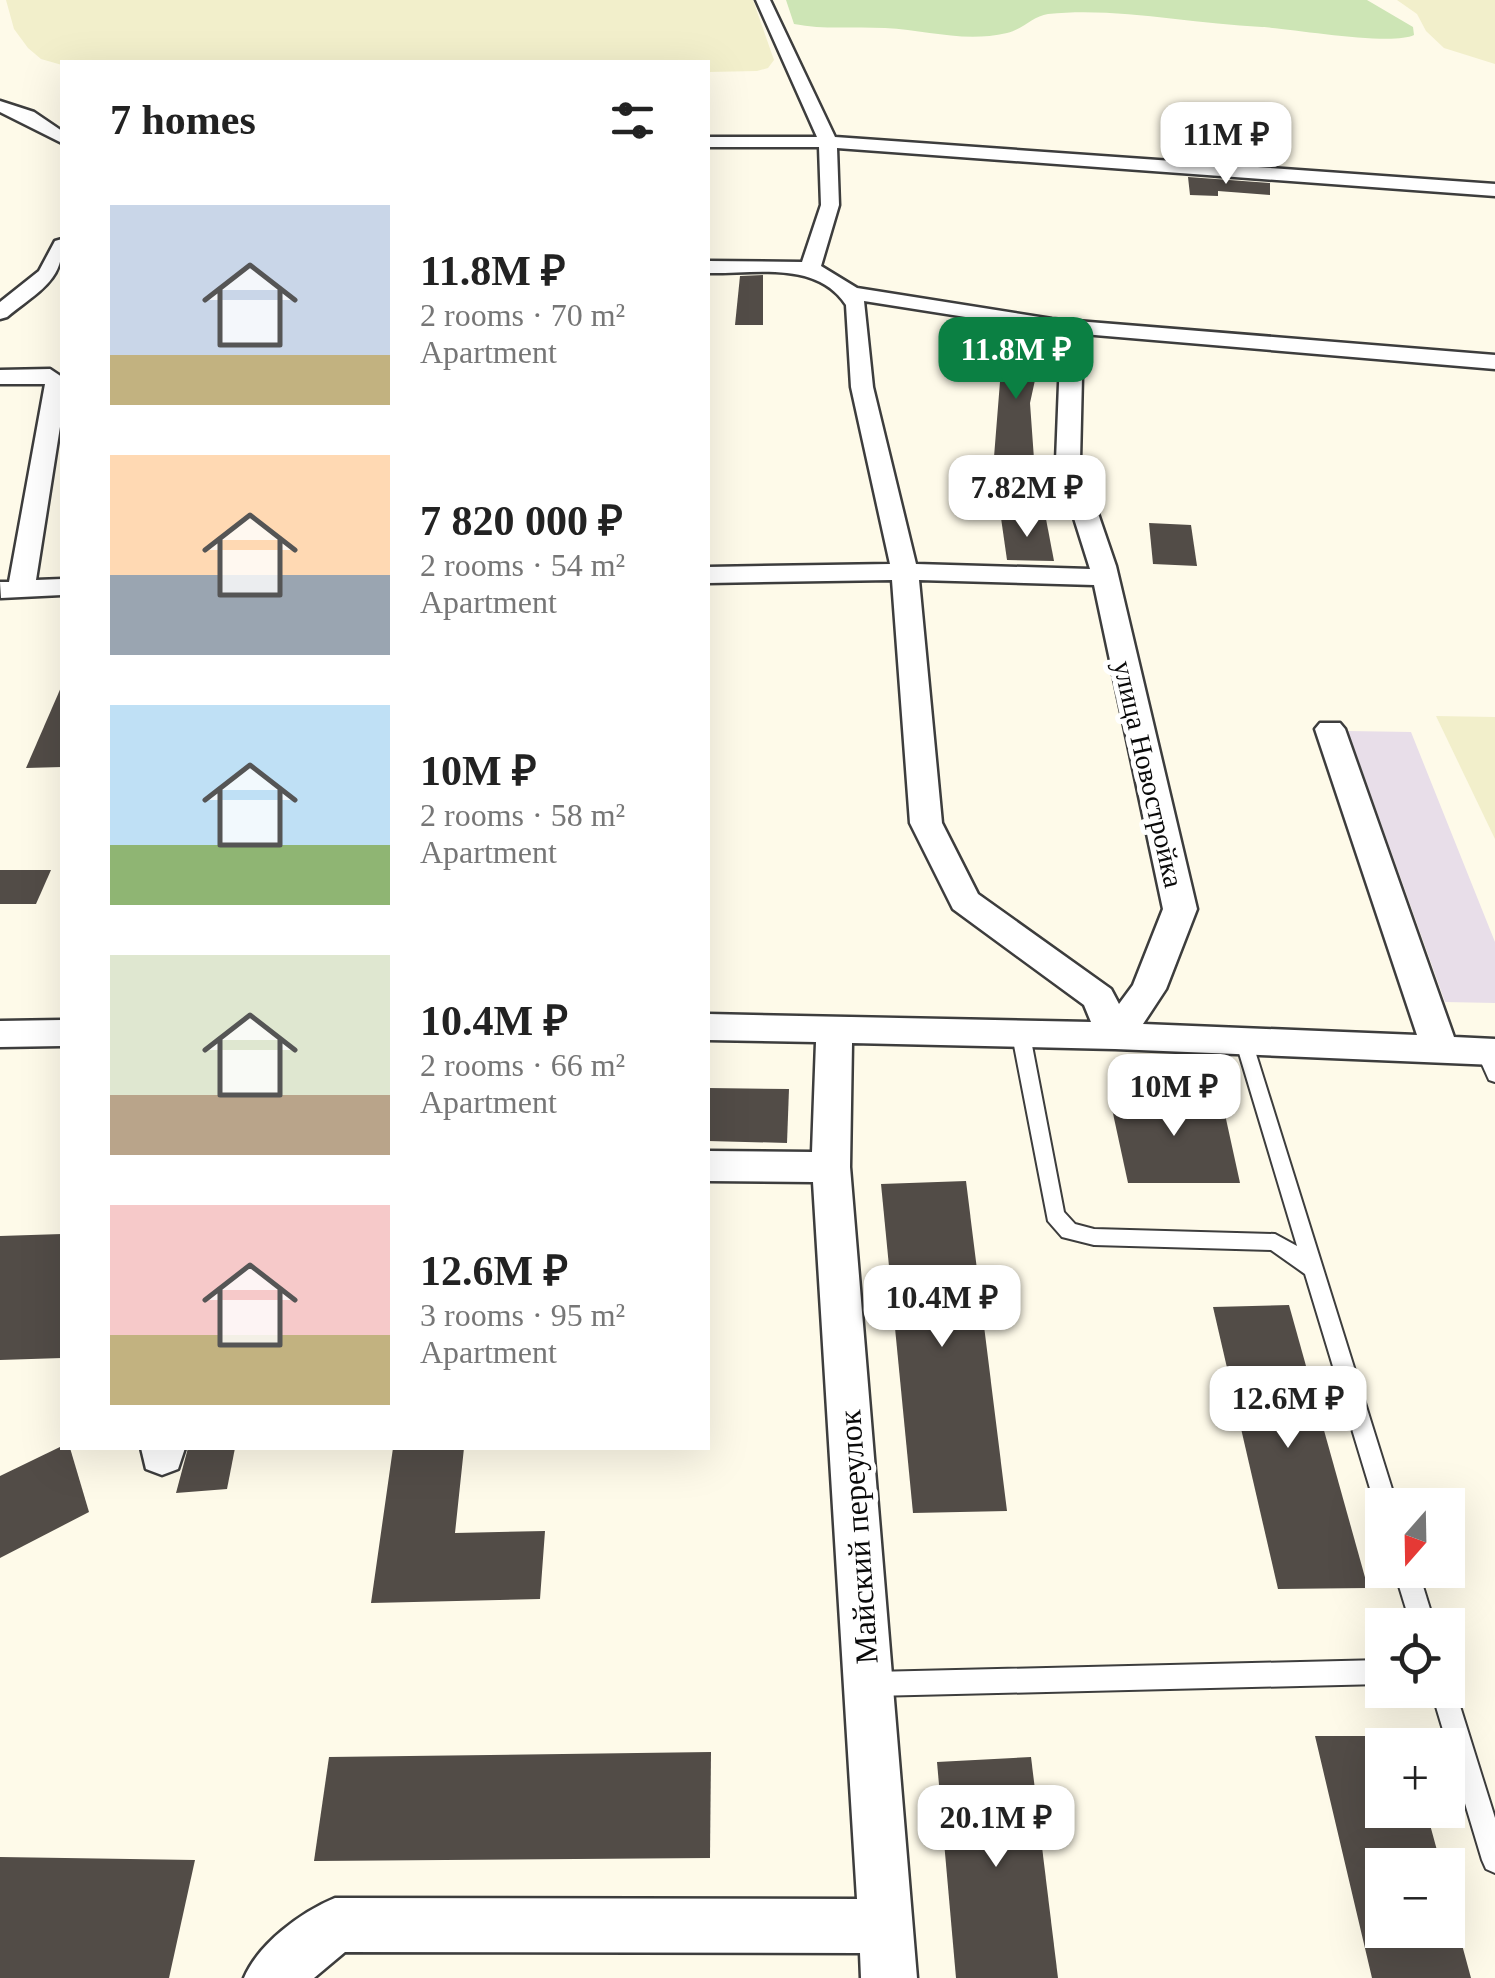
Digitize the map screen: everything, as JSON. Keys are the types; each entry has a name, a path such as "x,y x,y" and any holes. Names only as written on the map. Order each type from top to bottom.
{"street":[{"path":"763,0 787,56 810,90 828,142 830,204 810,268"},
{"path":"0,106 28,116 60,137"},
{"path":"710,142 828,142 1495,190"},
{"path":"710,267 810,268 847,290 1072,326 1495,362"},
{"path":"0,313 55,274"},
{"path":"847,290 856,304 862,387 905,572 926,824 965,901 1099,998 1115,1036"},
{"name":"улица Новостройка","path":"1072,326 1068,461 1105,577 1180,908 1149,989 1115,1036"},
{"path":"0,378 50,376 56,384 10,589 60,587"},
{"path":"710,575 905,572 1105,577"},
{"path":"1330,729 1440,1049"},
{"path":"710,1027 1115,1036 1440,1049 1492,1060"},
{"name":"Майский переулок","path":"272,1978 334,1924 887,1952 831,1167 834,1028"},
{"path":"0,1034 60,1033"},
{"path":"710,1166 831,1167"}],"lane":[{"path":"1021,1035 1055,1215 1069,1231 1094,1236 1275,1242 1314,1269"},
{"path":"1245,1043 1381,1488"},
{"path":"868,1684 1365,1672"},
{"path":"1449,1708 1495,1860"}],"shaded area":[{"path":"6,0 753,0 774,60 768,68 757,71 710,72 710,60 60,60 60,64 41,59 14,29"},
{"path":"1397,0 1495,0 1495,64 1444,48 1426,31 1417,14"},
{"path":"1436,716 1495,717 1495,839"},
{"path":"1348,731 1411,732 1495,942 1495,1003 1445,1002"}],"green space":[{"path":"786,0 1367,0 1413,27 1414,35 1364,38 1075,12 1043,15 1007,33 960,36 794,24"}],"building":[{"path":"1185,143 1270,150 1270,164 1186,158"},
{"path":"1188,177 1270,183 1270,195 1218,191 1218,196 1190,195"},
{"path":"763,275 763,325 735,325 740,276"},
{"path":"1003,344 1042,348 1030,403 1034,459 994,457"},
{"path":"1001,518 1046,519 1054,561 1007,560"},
{"path":"1149,523 1191,525 1197,566 1153,564"},
{"path":"60,690 60,767 26,768"},
{"path":"0,870 51,870 36,904 0,904"},
{"path":"710,1088 789,1089 787,1143 710,1141"},
{"path":"1109,1095 1221,1096 1240,1183 1128,1183"},
{"path":"966,1181 1007,1511 913,1513 881,1184"},
{"path":"60,1234 60,1358 0,1360 0,1236"},
{"path":"1289,1305 1368,1588 1278,1589 1213,1307"},
{"path":"60,1447 71,1450 89,1512 0,1558 0,1476"},
{"path":"187,1450 235,1450 227,1489 176,1493"},
{"path":"393,1450 464,1450 455,1533 545,1531 540,1599 371,1603"},
{"path":"1315,1736 1365,1736 1365,1828 1431,1828 1436,1848 1365,1848 1365,1948 1463,1948 1471,1978 1372,1978"},
{"path":"711,1752 710,1858 314,1861 329,1757"},
{"path":"1031,1757 1058,1978 956,1978 937,1762"},
{"path":"0,1857 195,1860 169,1978 0,1978"}]}
